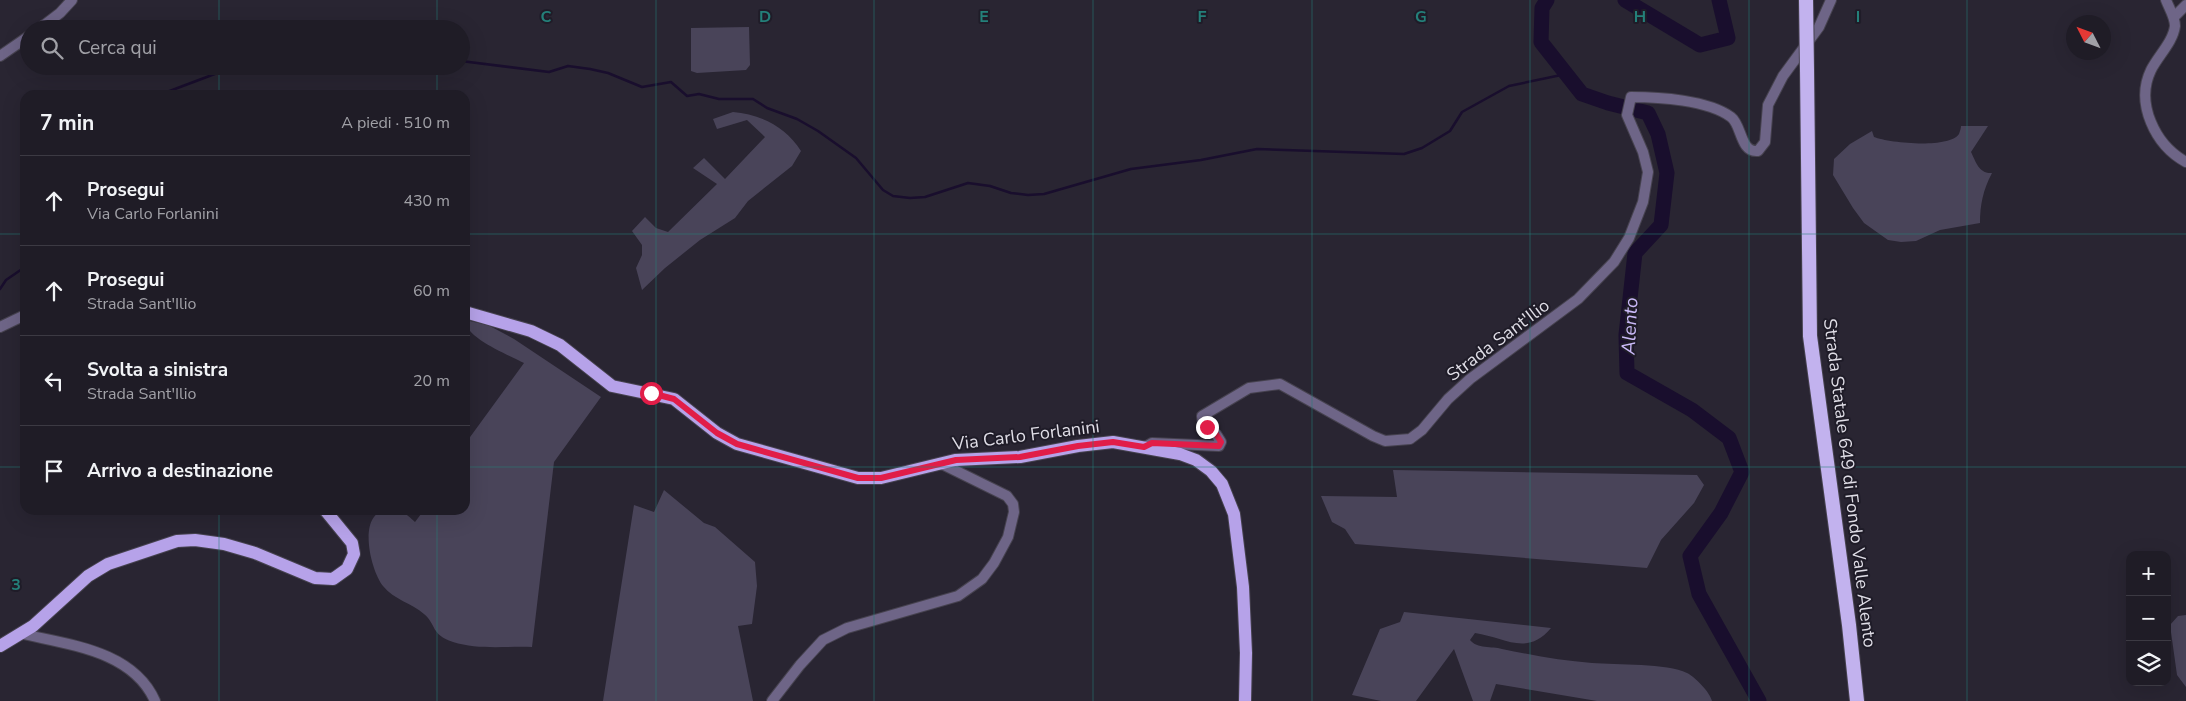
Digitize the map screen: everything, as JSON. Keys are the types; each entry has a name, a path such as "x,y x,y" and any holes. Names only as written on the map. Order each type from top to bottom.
{"highway":[{"name":"Strada Statale 649 di Fondo Valle Alento","path":"1806,0 1810,336 1849,625 1857,701"}],"main road":[{"name":"Via Carlo Forlanini","path":"470,313 531,331 560,345 612,386 674,399 717,433 737,444 858,478 881,478 956,460 1020,457 1078,446 1113,442 1180,454 1205,466 1222,484 1231,503 1243,587 1246,653 1245,701"},
{"path":"0,646 23,634 88,576 108,564 124,557 177,541 195,540 224,544 255,553 315,578 333,579 347,569 354,554 352,544 329,515"}],"street":[{"path":"51,20 72,0"},
{"name":"Strada Sant'Ilio","path":"1144,447 1152,443 1219,446 1221,442 1219,437 1203,424 1202,416 1249,388 1268,384 1280,384 1294,390 1324,409 1386,442 1410,439 1422,430 1448,398 1470,379 1578,299 1614,262 1629,238 1643,202 1648,172 1643,152 1626,115 1631,96 1656,96 1711,108 1732,118 1744,145 1755,151 1765,142 1768,105 1783,76 1819,27 1830,0"},
{"path":"2166,0 2174,17 2175,26 2151,70 2144,96 2154,127 2166,146 2186,162"},
{"path":"2174,17 2186,5"},
{"path":"0,56 20,42"},
{"path":"0,327 20,317"},
{"path":"772,701 800,665 823,640 847,628 958,596 982,579 994,563 1008,537 1014,512 1013,504 1007,496 940,464"},
{"path":"23,634 95,651 131,668 149,687 155,701"}],"shaded area":[{"path":"749,27 750,65 746,70 697,73 691,71 691,28"},
{"path":"733,112 743,113 772,123 788,135 801,151 792,166 748,201 735,218 700,240 665,268 642,290 636,268 642,255 642,245 632,231 645,217 656,228 668,232 717,184 693,168 704,158 725,179 765,137 747,120 717,129 713,119"},
{"path":"1961,126 1988,126 1971,152 1976,163 1984,172 1992,173 1986,185 1980,223 1940,230 1916,241 1901,242 1888,240 1864,223 1833,175 1834,159 1850,144 1872,131 1874,137 1892,141 1932,143 1953,139 1959,134"},
{"path":"470,321 488,325 514,339 601,397 554,462 532,647 472,646 446,639 437,633 424,614 387,591 378,578 370,555 369,530 372,520 377,515 407,515 415,522 420,515 470,515 470,437 524,363 499,351 470,331"},
{"path":"1393,470 1697,475 1704,485 1694,503 1661,540 1647,568 1355,544 1345,529 1332,522 1321,496 1397,497"},
{"path":"664,490 704,523 715,527 755,562 757,586 752,624 738,626 753,701 603,701 634,505 654,512"},
{"path":"1404,612 1551,628 1542,637 1533,642 1515,643 1475,633 1470,640 1481,646 1536,656 1592,663 1655,666 1678,670 1687,673 1698,681 1712,701 1597,701 1496,684 1490,701 1473,701 1454,649 1416,701 1381,701 1352,695 1380,629 1400,622"},
{"path":"2186,615 2186,687 2177,675 2171,632 2171,624 2178,616"}],"waterway":[{"name":"Alento","path":"1547,0 1542,8 1541,42 1582,94 1648,113 1658,134 1667,173 1661,225 1635,253 1626,335 1627,373 1692,410 1729,438 1742,472 1721,513 1690,556 1699,594 1759,701"},
{"name":"Alento","path":"1625,0 1700,45 1728,38 1719,0"},
{"path":"470,62 549,72 568,66 608,73 642,87 671,82 687,96 699,94 719,99 753,99 767,108 797,119 818,131 856,158 883,190 893,196 910,198 925,197 968,183 990,186 1011,193 1044,194 1131,169 1201,160 1257,149 1404,154 1422,148 1450,131 1462,112 1509,86 1566,74"},
{"path":"172,90 212,75"},
{"path":"0,289 6,280 20,270"}],"route":[{"path":"651,393 674,399 717,433 737,444 858,478 881,478 956,460 1020,457 1078,446 1113,442 1144,447 1152,443 1205,447 1219,446 1221,444 1219,437 1207,427"}]}
